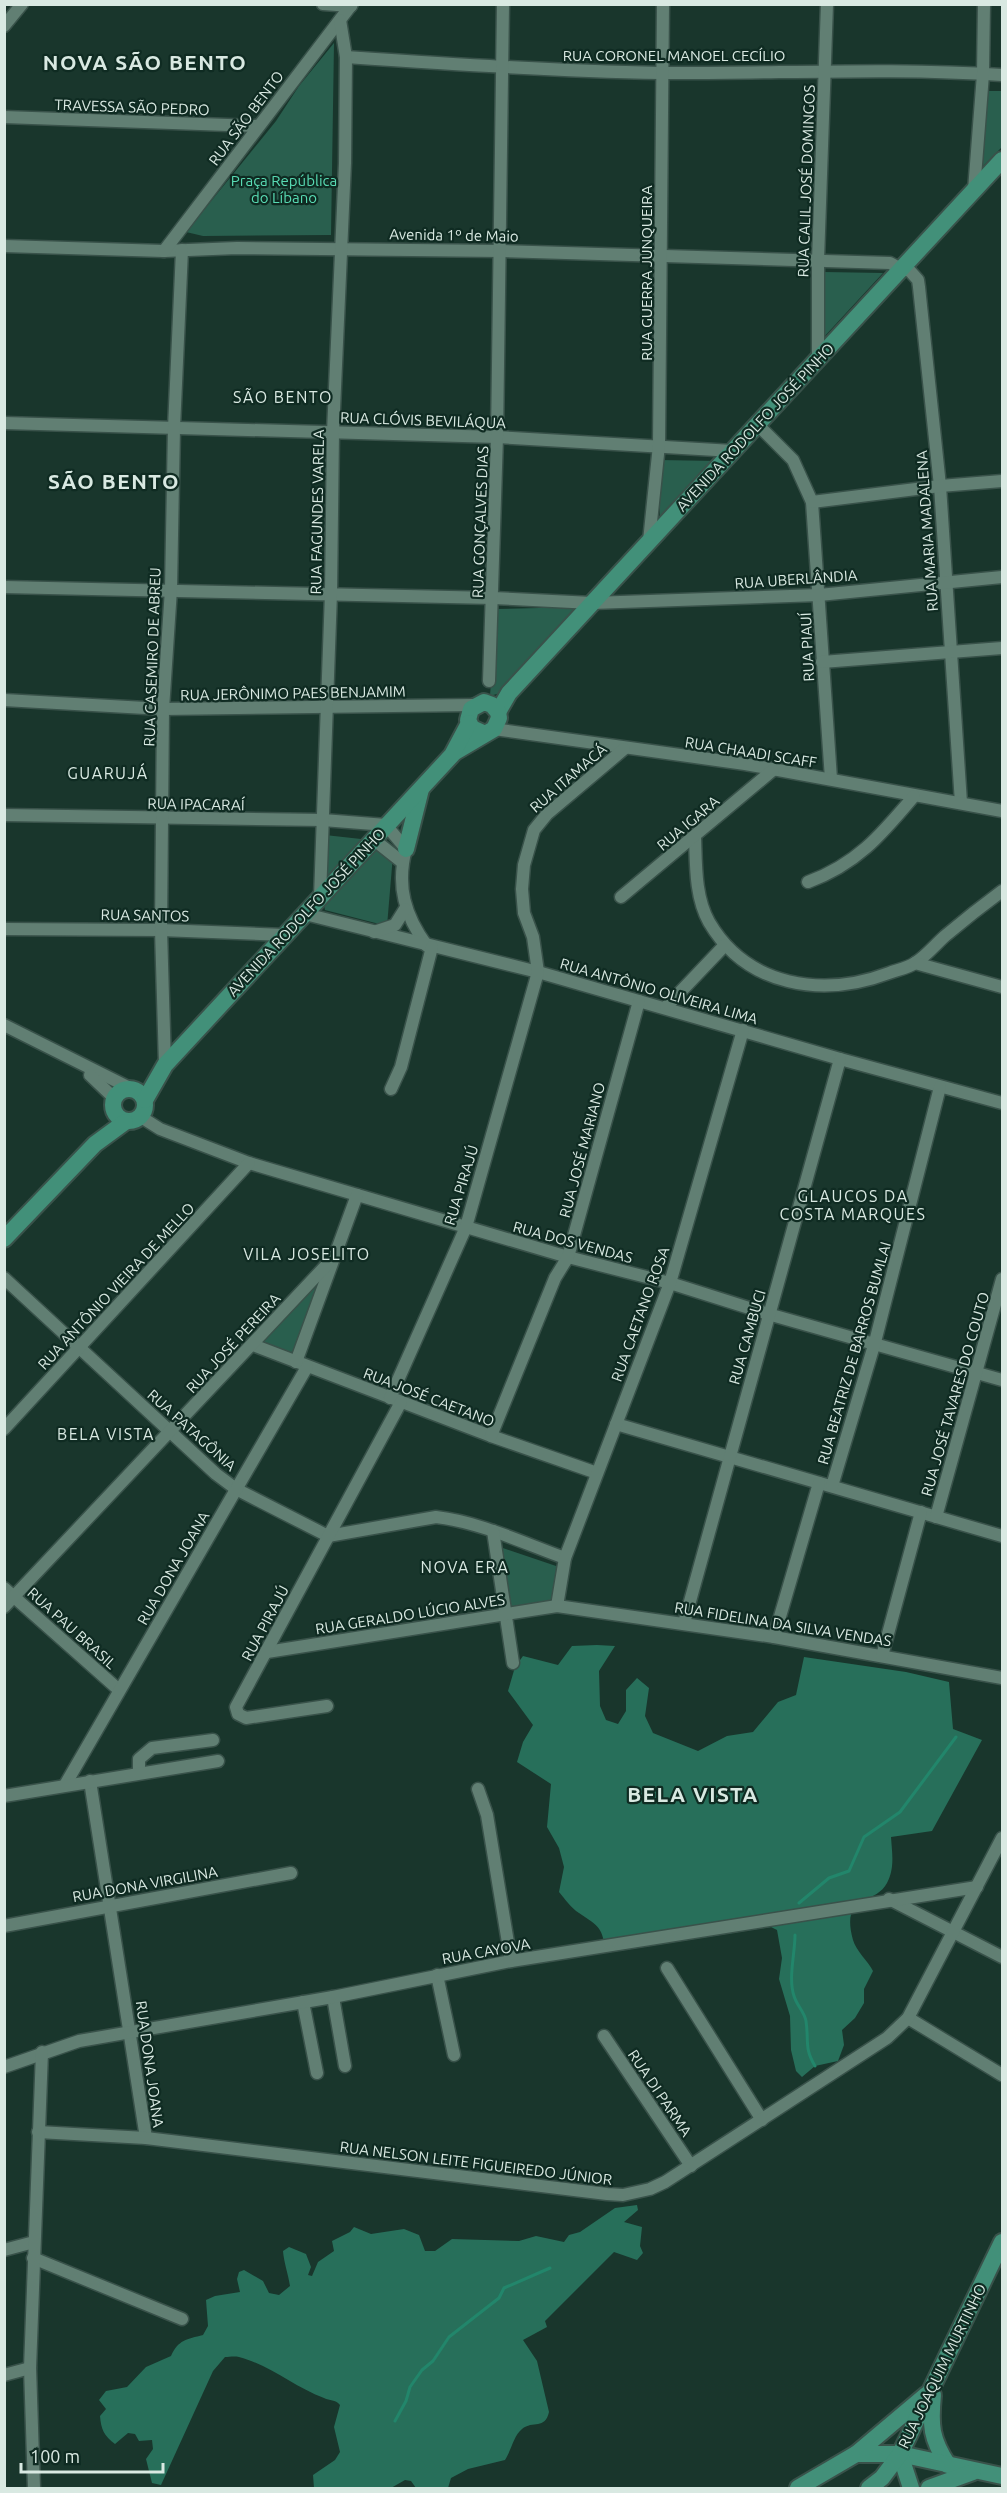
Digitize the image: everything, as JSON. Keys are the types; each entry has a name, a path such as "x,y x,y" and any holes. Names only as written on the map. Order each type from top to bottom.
{"main road":[{"name":"AVENIDA RODOLFO JOSÉ PINHO","path":"133,1120 137,1093 452,754 479,712 508,693 1002,160"},
{"path":"479,712 499,718 489,731 472,728 479,712"},
{"name":"AVENIDA RODOLFO JOSÉ PINHO","path":"452,754 489,731"},
{"path":"404,856 422,787"},
{"path":"95,1144 113,1103 122,1090 137,1093"},
{"path":"113,1103 117,1117 133,1120"},
{"path":"4,1239 95,1144 133,1120"},
{"name":"RUA JOAQUIM MURTINHO","path":"856,2454 900,2454 1002,2242"},
{"path":"798,2488 856,2454 932,2388"},
{"path":"932,2388 932,2429 935,2444 948,2465"},
{"path":"900,2454 974,2472 1002,2476"},
{"path":"869,2488 882,2478 900,2454"},
{"path":"900,2454 911,2488"},
{"path":"929,2488 943,2481 974,2472"}],"street":[{"path":"323,4 351,5"},
{"name":"RUA GONÇALVES DIAS","path":"489,681 501,251 503,4"},
{"name":"RUA GUERRA JUNQUEIRA","path":"650,541 659,445 663,4"},
{"name":"RUA CALIL JOSÉ DOMINGOS","path":"818,359 818,260 827,4"},
{"path":"974,190 983,74 984,4"},
{"path":"4,26 22,5"},
{"name":"RUA SÃO BENTO","path":"164,250 351,5"},
{"name":"RUA FAGUNDES VARELA","path":"320,897 328,706 333,432 342,248 346,57 340,20"},
{"name":"RUA CORONEL MANOEL CECÍLIO","path":"346,57 501,68 661,73 825,70 1002,75"},
{"name":"TRAVESSA SÃO PEDRO","path":"4,117 258,126"},
{"name":"Avenida 1º de Maio","path":"4,246 164,250 342,248 501,251 890,262 901,269"},
{"name":"RUA CASEMIRO DE ABREU","path":"163,1067 161,930 164,819 163,709 171,589 174,428 182,250"},
{"name":"RUA MARIA MADALENA","path":"901,269 910,270 918,280 940,486 961,803"},
{"name":"RUA CLÓVIS BEVILÁQUA","path":"4,423 497,437 733,451"},
{"name":"RUA PIAUÍ","path":"757,424 794,460 812,502 831,779"},
{"path":"812,502 940,486 1002,481"},
{"name":"RUA UBERLÂNDIA","path":"4,586 331,593 592,603 819,595 1002,577"},
{"path":"822,662 1002,648"},
{"name":"RUA JERÔNIMO PAES BENJAMIM","path":"4,700 163,709 438,707 479,712"},
{"name":"RUA CHAADI SCAFF","path":"489,731 519,730 624,749 831,779 1002,811"},
{"name":"RUA ITAMACÁ","path":"538,972 533,937 524,913 522,888 524,865 534,830 547,814 624,749"},
{"name":"RUA IGARA","path":"621,897 773,770"},
{"path":"808,882 850,862 881,835 914,796"},
{"name":"RUA IPACARAÍ","path":"4,815 323,820 386,825"},
{"path":"386,825 404,856 405,909 411,923 430,946 401,1067 391,1089"},
{"path":"695,837 701,901 709,921 726,945 742,960 768,974 825,987 870,980 915,963 969,915 1002,891"},
{"path":"373,839 404,856"},
{"path":"373,932 395,926 405,909"},
{"name":"RUA ANTÔNIO OLIVEIRA LIMA","path":"305,914 538,972 666,1007 940,1088 1002,1103"},
{"name":"RUA SANTOS","path":"4,929 161,930 285,935"},
{"path":"666,1007 726,945"},
{"path":"915,963 1002,987"},
{"name":"RUA PIRAJÚ","path":"327,1706 240,1717 236,1707 328,1536 395,1400 466,1227 538,972"},
{"name":"RUA JOSÉ MARIANO","path":"491,1436 555,1278 568,1257 639,1001"},
{"path":"4,1025 137,1093"},
{"name":"RUA CAETANO ROSA","path":"557,1606 566,1558 670,1282 742,1030"},
{"name":"RUA CAMBUCI","path":"684,1623 840,1059"},
{"path":"78,1064 113,1103"},
{"name":"RUA BEATRIZ DE BARROS BUMLAI","path":"774,1637 875,1342 940,1088"},
{"name":"RUA DOS VENDAS","path":"133,1120 249,1163 568,1257 670,1282 768,1314 875,1342 1002,1380"},
{"name":"RUA ANTÔNIO VIEIRA DE MELLO","path":"4,1429 249,1163"},
{"name":"RUA DONA JOANA","path":"65,1785 236,1489 301,1364 357,1195"},
{"name":"RUA JOSÉ PEREIRA","path":"4,1607 335,1256"},
{"name":"RUA PATAGÔNIA","path":"4,1278 170,1432 236,1489 328,1536"},
{"name":"RUA JOSÉ TAVARES DO COUTO","path":"936,1517 978,1373 1002,1279"},
{"name":"RUA JOSÉ CAETANO","path":"253,1345 491,1436 597,1473"},
{"path":"616,1424 1002,1536"},
{"name":"RUA JOSÉ TAVARES DO COUTO","path":"882,1656 921,1512"},
{"path":"328,1536 435,1517 452,1519 493,1531 566,1558"},
{"path":"493,1531 513,1663"},
{"name":"RUA PAU BRASIL","path":"4,1588 119,1690"},
{"name":"RUA FIDELINA DA SILVA VENDAS","path":"557,1606 774,1637 1002,1678"},
{"name":"RUA GERALDO LÚCIO ALVES","path":"267,1652 557,1606"},
{"path":"139,1773 139,1759 152,1748 213,1740"},
{"path":"4,1796 90,1780 218,1761"},
{"name":"RUA DONA JOANA","path":"90,1780 146,2138"},
{"path":"478,1789 487,1815 511,1961"},
{"name":"RUA NELSON LEITE FIGUEIREDO JÚNIOR","path":"38,2132 146,2138 615,2194 650,2189 691,2166 887,2038 908,2018 1002,1838"},
{"name":"RUA DONA VIRGILINA","path":"4,1926 291,1873"},
{"name":"RUA CAYOVA","path":"4,2067 79,2041 333,1997 511,1961 889,1899 977,1887"},
{"path":"889,1899 1002,1957"},
{"path":"667,1968 762,2120"},
{"path":"436,1975 454,2055"},
{"path":"333,1997 345,2066"},
{"path":"303,2002 317,2073"},
{"path":"908,2018 1002,2075"},
{"name":"RUA DI PARMA","path":"604,2036 691,2166"},
{"path":"34,2488 30,2368 42,2052"},
{"path":"4,2250 34,2242"},
{"path":"33,2258 182,2319"},
{"path":"4,2375 30,2368"}],"green space":[{"name":"Praça República do Líbano","path":"334,43 331,235 203,236 186,232 276,121 299,86"},
{"path":"986,91 1002,91 1002,147 982,167"},
{"path":"824,272 883,273 823,338"},
{"path":"659,460 717,461 660,520"},
{"path":"580,607 507,691 490,696 496,609"},
{"path":"325,835 370,840 393,855 387,926 325,910 322,890"},
{"path":"327,1269 293,1359 261,1344"},
{"path":"500,1547 559,1567 552,1600 510,1609"},
{"path":"572,1646 615,1646 599,1671 600,1706 606,1720 618,1724 626,1711 626,1690 637,1678 649,1688 645,1716 653,1733 698,1751 727,1736 753,1732 778,1702 796,1695 804,1657 906,1672 949,1682 953,1729 982,1740 932,1831 891,1837 892,1866 887,1883 882,1890 855,1907 851,1915 853,1940 873,1971 864,1989 864,2003 855,2018 842,2030 844,2045 838,2061 815,2066 802,2077 796,2071 791,2050 790,2016 779,1979 782,1958 777,1930 771,1927 606,1953 599,1928 573,1909 559,1892 564,1867 559,1848 547,1827 551,1784 517,1762 523,1742 533,1725 508,1691 515,1667 523,1656 558,1665"},
{"path":"637,2205 638,2210 624,2222 642,2227 640,2246 643,2253 637,2260 614,2252 545,2321 547,2327 523,2340 537,2361 549,2412 545,2421 522,2429 505,2460 468,2469 451,2478 448,2488 416,2488 411,2481 405,2480 391,2488 314,2488 313,2475 335,2460 340,2452 334,2427 340,2405 302,2388 261,2365 239,2357 225,2357 213,2371 161,2485 152,2483 146,2459 153,2449 152,2440 139,2441 135,2434 128,2433 115,2444 102,2428 100,2416 106,2409 99,2400 106,2391 127,2387 146,2367 171,2356 180,2343 203,2335 208,2326 206,2300 215,2296 240,2292 237,2279 239,2272 244,2270 263,2281 269,2293 279,2295 290,2286 283,2251 289,2247 306,2254 311,2267 308,2275 312,2276 318,2262 334,2251 332,2241 350,2232 354,2227 371,2234 404,2229 419,2235 425,2251 435,2251 452,2239 519,2241 536,2236 564,2242 569,2235 580,2232 615,2208"}],"waterway":[{"path":"799,1903 829,1878 849,1871 864,1837 900,1812 956,1737"},
{"path":"795,1935 792,1989 795,2000 805,2017 808,2049 815,2066"},
{"path":"395,2421 406,2401 410,2387 422,2370 433,2361 449,2337 499,2298 504,2288 550,2268"}],"district":[{"name":"NOVA SÃO BENTO","path":"145,62"},
{"name":"SÃO BENTO","path":"283,397"},
{"name":"SÃO BENTO","path":"114,481"},
{"name":"GUARUJÁ","path":"108,773"},
{"name":"GLAUCOS DA COSTA MARQUES","path":"853,1205"},
{"name":"VILA JOSELITO","path":"307,1254"},
{"name":"BELA VISTA","path":"106,1434"},
{"name":"NOVA ERA","path":"465,1567"},
{"name":"BELA VISTA","path":"693,1794"}]}
